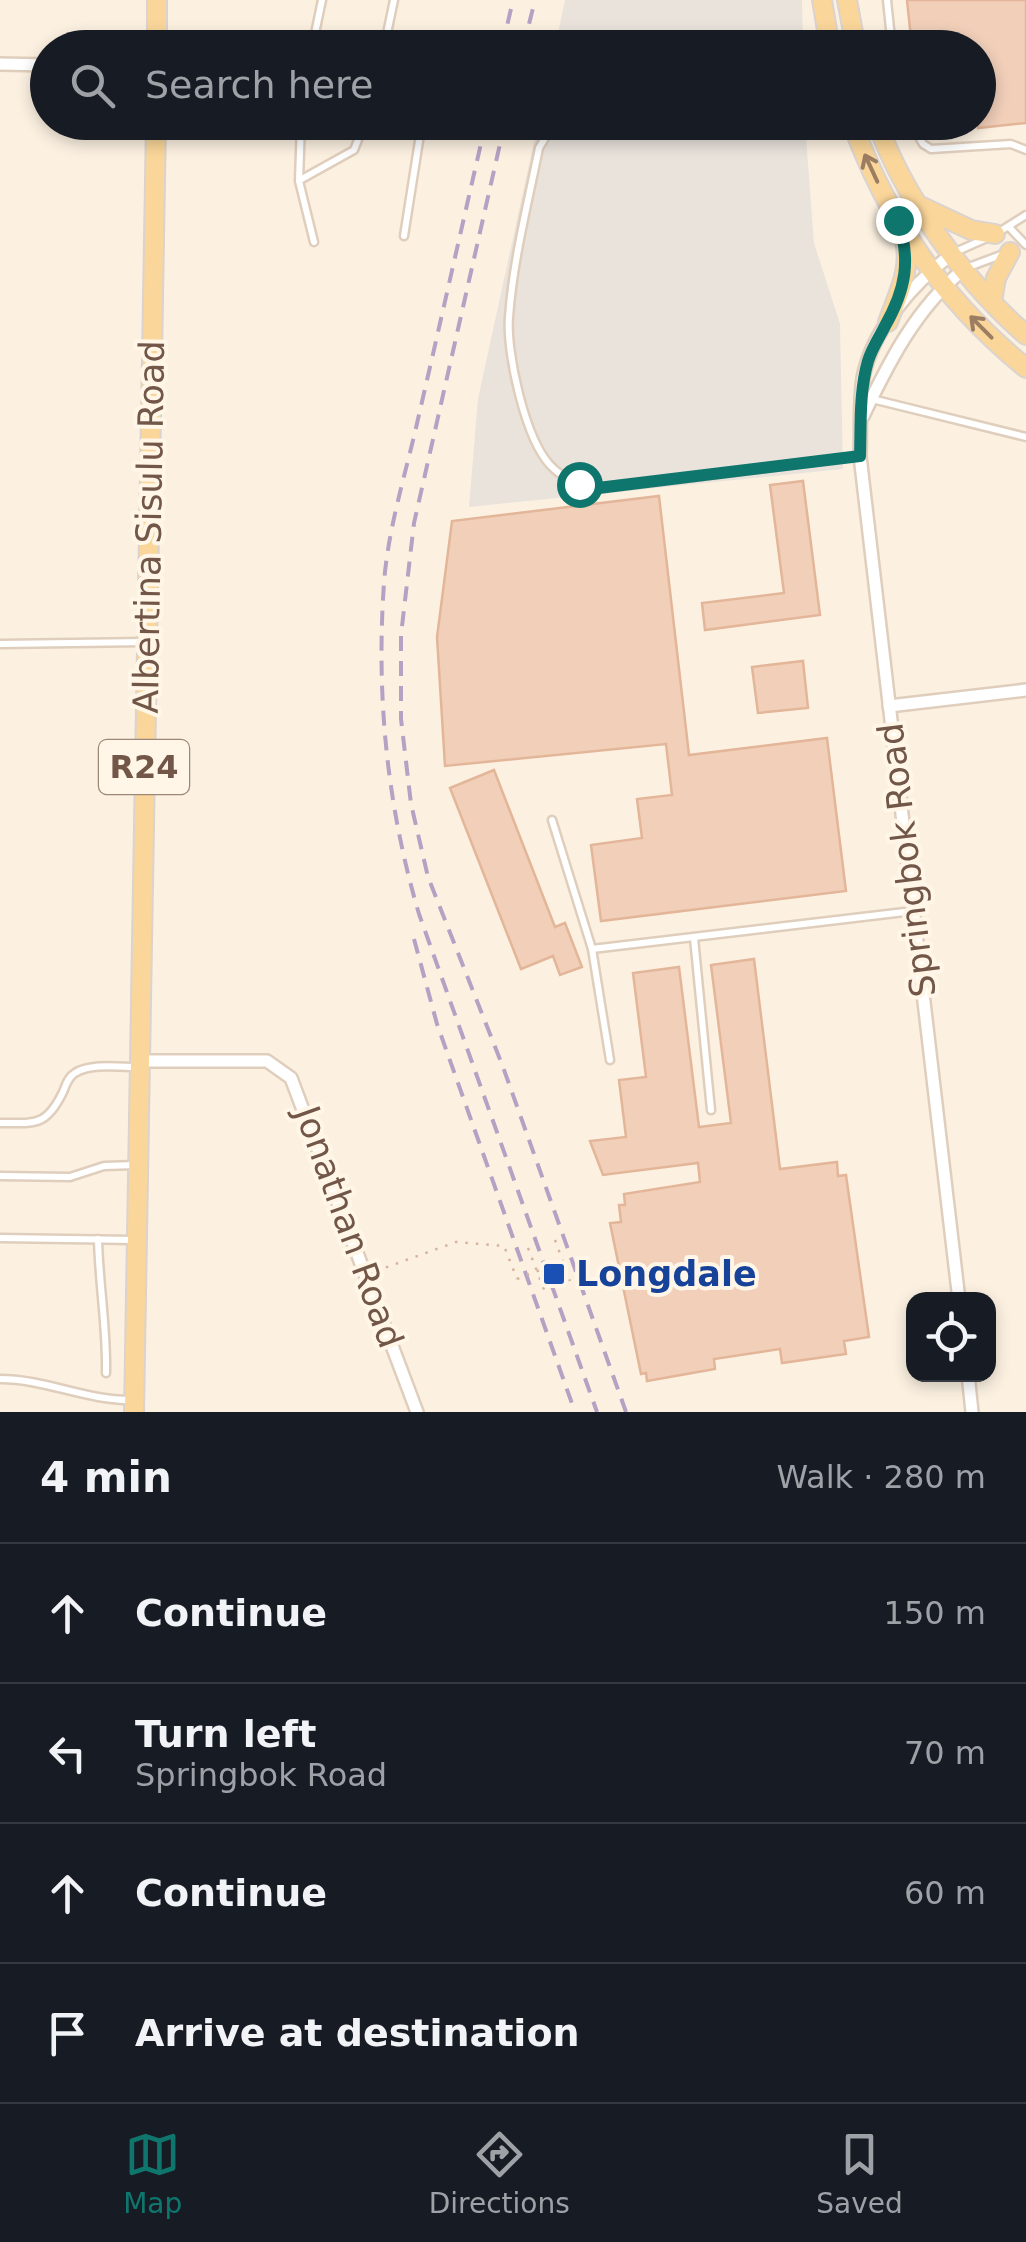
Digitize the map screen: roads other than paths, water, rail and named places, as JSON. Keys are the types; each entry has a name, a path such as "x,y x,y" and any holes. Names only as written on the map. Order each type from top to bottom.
{"main road":[{"path":"157,30 158,0"},
{"path":"822,0 827,30"},
{"path":"847,0 853,30"},
{"name":"Albertina Sisulu Road","path":"134,1406 156,140"},
{"path":"859,140 874,175 929,272 1026,368"},
{"path":"884,140 897,171 958,261 1026,334"},
{"path":"920,206 971,230 1002,231"},
{"path":"888,322 907,260 898,220"},
{"path":"992,300 996,278 1021,248"}],"street":[{"path":"0,64 30,65"},
{"name":"Springbok Road","path":"861,420 904,338 958,261"},
{"name":"Springbok Road","path":"958,261 929,272 888,322 868,359 863,378 860,456 958,1292"},
{"path":"889,706 1026,690"},
{"name":"Jonathan Road","path":"139,1064 267,1062 292,1078 417,1412"},
{"path":"969,1382 972,1412"}],"lane":[{"path":"316,30 322,0"},
{"path":"388,30 394,0"},
{"path":"887,0 890,30"},
{"path":"300,140 299,181 314,242"},
{"path":"299,181 354,150 358,140"},
{"path":"404,236 419,140"},
{"path":"544,140 539,148 508,317 511,353 522,397 539,450 549,464 579,484 598,488 860,456"},
{"path":"921,140 931,149 1011,144 1026,150"},
{"path":"958,261 1026,215"},
{"path":"1002,231 1021,248"},
{"path":"958,261 1021,248"},
{"path":"871,399 1026,437"},
{"path":"0,644 146,642"},
{"path":"552,820 592,949 610,1060"},
{"path":"592,949 913,911"},
{"path":"694,938 711,1110"},
{"path":"0,1122 46,1119 67,1081 81,1070 139,1064"},
{"path":"0,1176 70,1177 104,1166 138,1165"},
{"path":"0,1238 136,1240"},
{"path":"98,1239 99,1295 107,1325 106,1373"},
{"path":"0,1379 32,1380 56,1390 134,1406"}],"railway":[{"path":"506,30 513,0"},
{"path":"528,30 535,0"},
{"path":"482,140 389,542 382,625 386,750 399,833 419,914 597,1412"},
{"path":"501,140 414,523 401,635 401,719 411,804 428,877 503,1067 626,1412"},
{"path":"414,939 437,1024 575,1412"}],"place":[{"name":"Longdale","path":"554,1274"}]}
